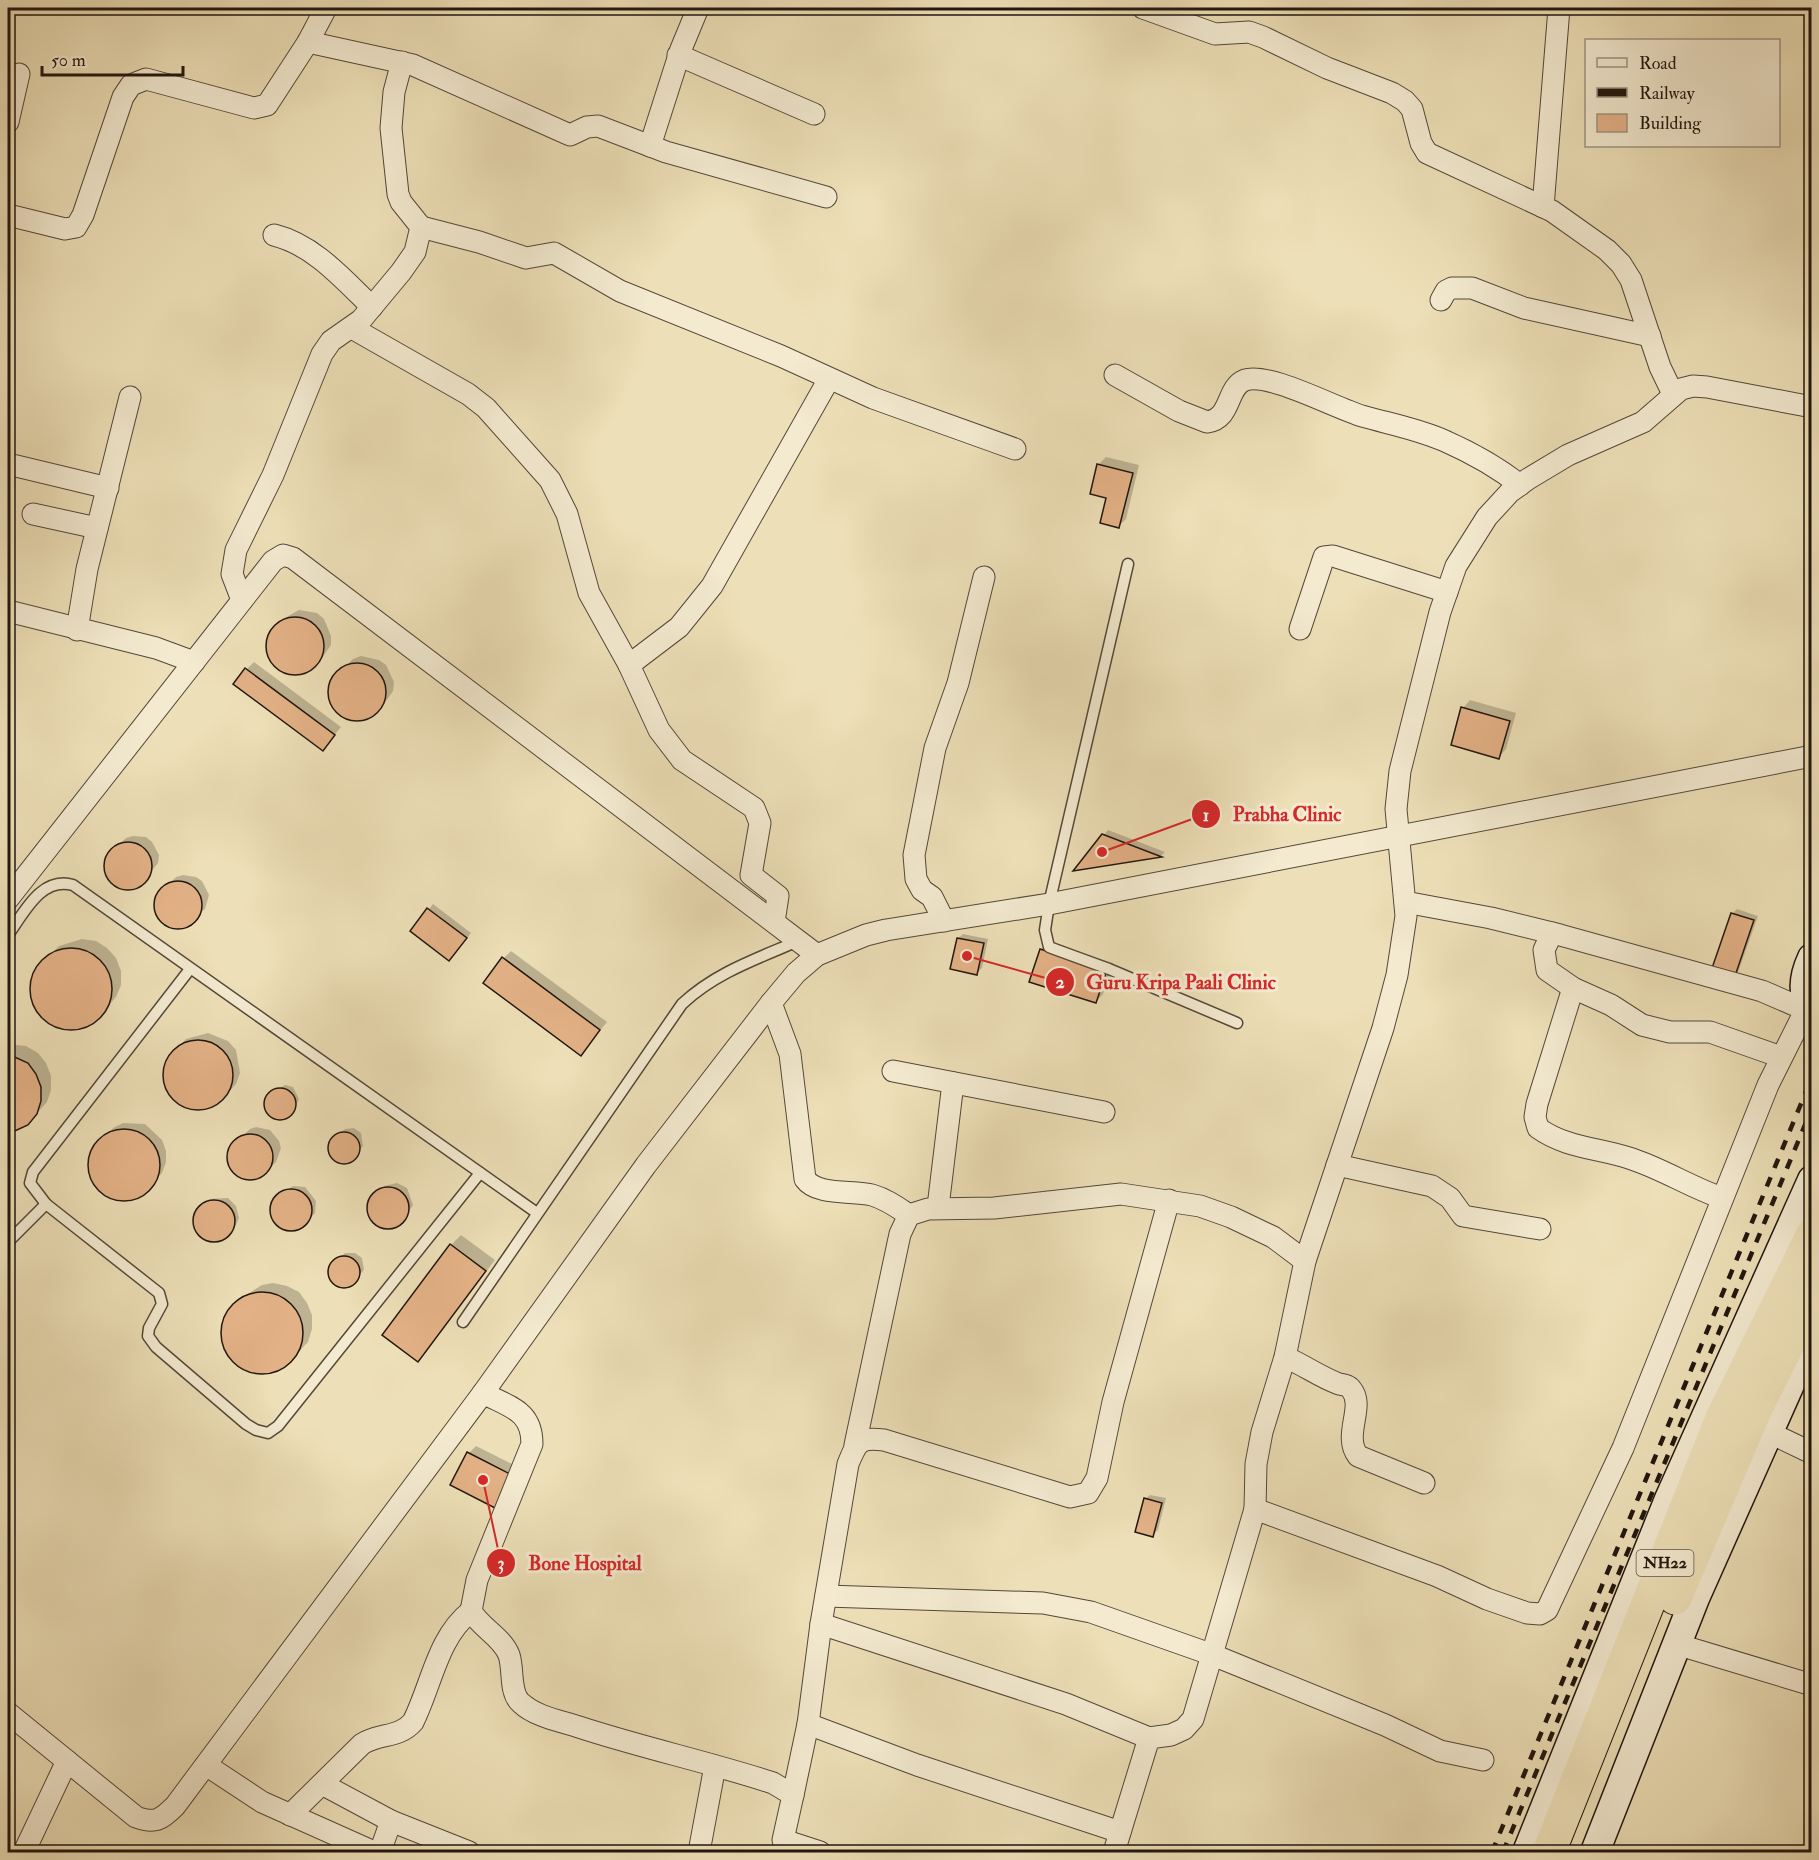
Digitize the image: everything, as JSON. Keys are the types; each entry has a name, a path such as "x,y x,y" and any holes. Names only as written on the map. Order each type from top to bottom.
{"highway":[{"name":"NH22","path":"1549,1852 1722,1418 1812,1236"},
{"name":"NH22","path":"1573,1852 1697,1545 1756,1408 1812,1296"}],"street":[{"path":"8,215 65,229 76,227 83,215 123,97 131,85 146,79 254,108 267,105 308,42 326,8"},
{"path":"650,147 678,56 698,8"},
{"path":"1143,8 1176,14 1215,34 1249,32 1263,36 1327,68 1392,93 1405,101 1412,109 1421,143 1427,153 1543,207 1590,236 1621,264 1639,298 1659,367 1673,394"},
{"path":"1543,207 1559,8"},
{"path":"308,42 402,62 452,80 570,135 587,127 598,126 650,147 826,197"},
{"path":"678,56 814,114"},
{"path":"402,62 394,92 391,128 398,194 401,202 421,227 465,238 526,258 544,253 554,254 620,291 781,356 829,379 1015,449"},
{"path":"8,122 19,74"},
{"path":"242,600 232,574 236,550 273,475 322,354 331,341 351,328 372,307 415,252 421,227"},
{"path":"274,235 288,238 326,262 372,307"},
{"path":"1441,300 1446,291 1452,288 1472,288 1524,308 1650,336"},
{"path":"351,328 486,408 550,480 567,514 589,593 629,665 659,729 682,760 754,808 759,815 759,831 751,875 778,896 774,922"},
{"path":"1115,375 1179,411 1206,422 1221,416 1239,384 1245,380 1278,384 1353,413 1443,440 1483,459 1520,485"},
{"path":"629,665 684,621 712,586 829,379"},
{"path":"821,1624 1076,1708 1149,1738 1178,1732 1193,1719 1255,1509 1256,1464 1262,1432 1285,1357 1305,1261 1389,1007 1404,941 1405,902 1396,809 1400,771 1447,592 1456,566 1476,531 1500,502 1520,485 1568,455 1643,422 1673,394 1693,386 1707,387 1812,407"},
{"path":"77,630 98,528 130,396"},
{"path":"8,464 108,488"},
{"path":"33,514 98,528"},
{"path":"8,899 273,561 283,555 293,558 817,955"},
{"path":"1300,629 1324,556 1333,556 1447,592"},
{"path":"944,921 932,897 922,890 916,879 914,855 935,748 960,675 984,577"},
{"path":"8,611 156,648 194,662"},
{"path":"8,1713 136,1817 149,1822 161,1820 175,1806 206,1765 483,1393 646,1165 771,1003 796,973 817,955 866,934 1049,904 1812,756"},
{"path":"1405,902 1552,933 1762,991 1808,1008"},
{"path":"1552,933 1544,950 1547,970 1573,988 1611,1005 1642,1025 1671,1032 1710,1032 1781,1057"},
{"path":"1255,1509 1527,1613 1540,1614 1547,1610 1623,1448 1722,1198 1781,1057 1808,1008 1804,980 1812,958"},
{"path":"1573,988 1537,1104 1535,1117 1538,1128 1578,1147 1643,1163 1695,1189 1722,1198"},
{"path":"771,1003 790,1054 805,1179 810,1186 872,1195 909,1215 938,1207 994,1208 1121,1194 1169,1200 1200,1206 1231,1218 1273,1238 1305,1261"},
{"path":"893,1071 1104,1112"},
{"path":"938,1207 953,1083"},
{"path":"1337,1165 1431,1186 1450,1198 1463,1216 1540,1229"},
{"path":"1527,1852 1669,1499 1812,1179"},
{"path":"855,1445 868,1438 884,1440 1070,1497 1088,1493 1096,1478 1113,1402 1169,1200"},
{"path":"820,1852 782,1846 808,1724 821,1624 849,1464 900,1234 909,1215"},
{"path":"1595,1852 1676,1644 1812,1335"},
{"path":"1285,1357 1306,1366 1324,1378 1349,1387 1354,1392 1356,1401 1351,1442 1358,1456 1424,1483"},
{"path":"290,1815 362,1744 373,1738 406,1730 413,1722 445,1641 457,1622 471,1611 477,1580 532,1444 532,1428 524,1415 483,1393"},
{"path":"1768,1432 1812,1453"},
{"path":"826,1596 1068,1606 1213,1655 1384,1725 1440,1751 1483,1760"},
{"path":"471,1611 478,1623 504,1646 511,1666 514,1694 519,1702 532,1711 618,1740 772,1783 793,1795"},
{"path":"1676,1644 1812,1685"},
{"path":"808,1724 1117,1842 1149,1738"},
{"path":"24,1852 67,1761"},
{"path":"206,1765 256,1798 374,1852"},
{"path":"699,1852 716,1766"},
{"path":"322,1784 391,1821 468,1852"},
{"path":"380,1852 391,1821"}],"lane":[{"path":"1128,564 1049,904 1045,930 1049,947 1237,1023"},
{"path":"8,935 41,891 51,883 61,881 73,885 537,1213"},
{"path":"463,1322 682,1004 699,987 728,971 798,941"},
{"path":"190,969 33,1172 30,1183 46,1204 159,1293 162,1304 149,1328 148,1336 156,1347 246,1424 256,1431 268,1433 278,1426 480,1173"},
{"path":"8,1242 46,1204"}],"building":[{"path":"1097,464 1133,473 1119,528 1100,523 1106,498 1090,494"},
{"path":"289,617 301,617 316,625 324,640 324,652 316,667 301,675 289,675 274,667 266,652 266,640 274,625"},
{"path":"351,663 363,663 378,671 386,686 386,698 378,713 363,721 351,721 336,713 328,698 328,686 336,671"},
{"path":"245,668 335,735 323,751 233,684"},
{"path":"1461,707 1510,721 1499,759 1451,745"},
{"path":"1102,834 1162,857 1073,871"},
{"path":"128,842 145,849 152,866 145,883 128,890 111,883 104,866 111,849"},
{"path":"178,881 195,888 202,905 195,922 178,929 161,922 154,905 161,888"},
{"path":"427,908 467,938 449,961 410,931"},
{"path":"1731,913 1754,920 1733,982 1710,974"},
{"path":"957,938 984,943 977,975 950,969"},
{"path":"71,948 87,951 100,960 109,973 112,989 109,1005 100,1018 87,1027 71,1030 55,1027 42,1018 33,1005 30,989 33,973 42,960 55,951"},
{"path":"1040,949 1107,970 1096,1003 1029,982"},
{"path":"502,957 600,1030 581,1056 483,983"},
{"path":"191,1040 205,1040 218,1045 228,1055 233,1075 228,1095 218,1105 205,1110 191,1110 178,1105 168,1095 163,1082 163,1068 168,1055 178,1045"},
{"path":"8,1054 28,1063 36,1074 41,1087 41,1101 37,1114 28,1125 8,1134"},
{"path":"280,1088 291,1093 296,1104 291,1115 280,1120 269,1115 264,1104 269,1093"},
{"path":"124,1129 144,1135 154,1145 160,1165 154,1185 144,1195 124,1201 104,1195 94,1185 88,1165 94,1145 104,1135"},
{"path":"344,1132 355,1137 360,1148 355,1159 344,1164 333,1159 328,1148 333,1137"},
{"path":"250,1134 266,1141 273,1157 266,1173 250,1180 234,1173 227,1157 234,1141"},
{"path":"388,1187 403,1193 409,1208 403,1223 388,1229 373,1223 367,1208 373,1193"},
{"path":"291,1189 306,1195 312,1210 306,1225 291,1231 276,1225 270,1210 276,1195"},
{"path":"214,1200 229,1206 235,1221 229,1236 214,1242 199,1236 193,1221 199,1206"},
{"path":"450,1244 486,1271 418,1362 382,1335"},
{"path":"344,1256 355,1261 360,1272 355,1283 344,1288 333,1283 328,1272 333,1261"},
{"path":"262,1292 278,1295 291,1304 300,1317 303,1333 300,1349 291,1362 278,1371 262,1374 246,1371 233,1362 224,1349 221,1333 224,1317 233,1304 246,1295"},
{"path":"467,1452 512,1475 495,1508 450,1485"},
{"path":"1144,1498 1162,1503 1153,1537 1135,1532"}],"railway":[{"path":"1492,1852 1812,1077"},
{"path":"1503,1852 1812,1108"}],"place":[{"name":"Prabha Clinic","path":"1102,852"},
{"name":"Guru Kripa Paali Clinic","path":"967,956"},
{"name":"Bone Hospital","path":"483,1480"}]}
